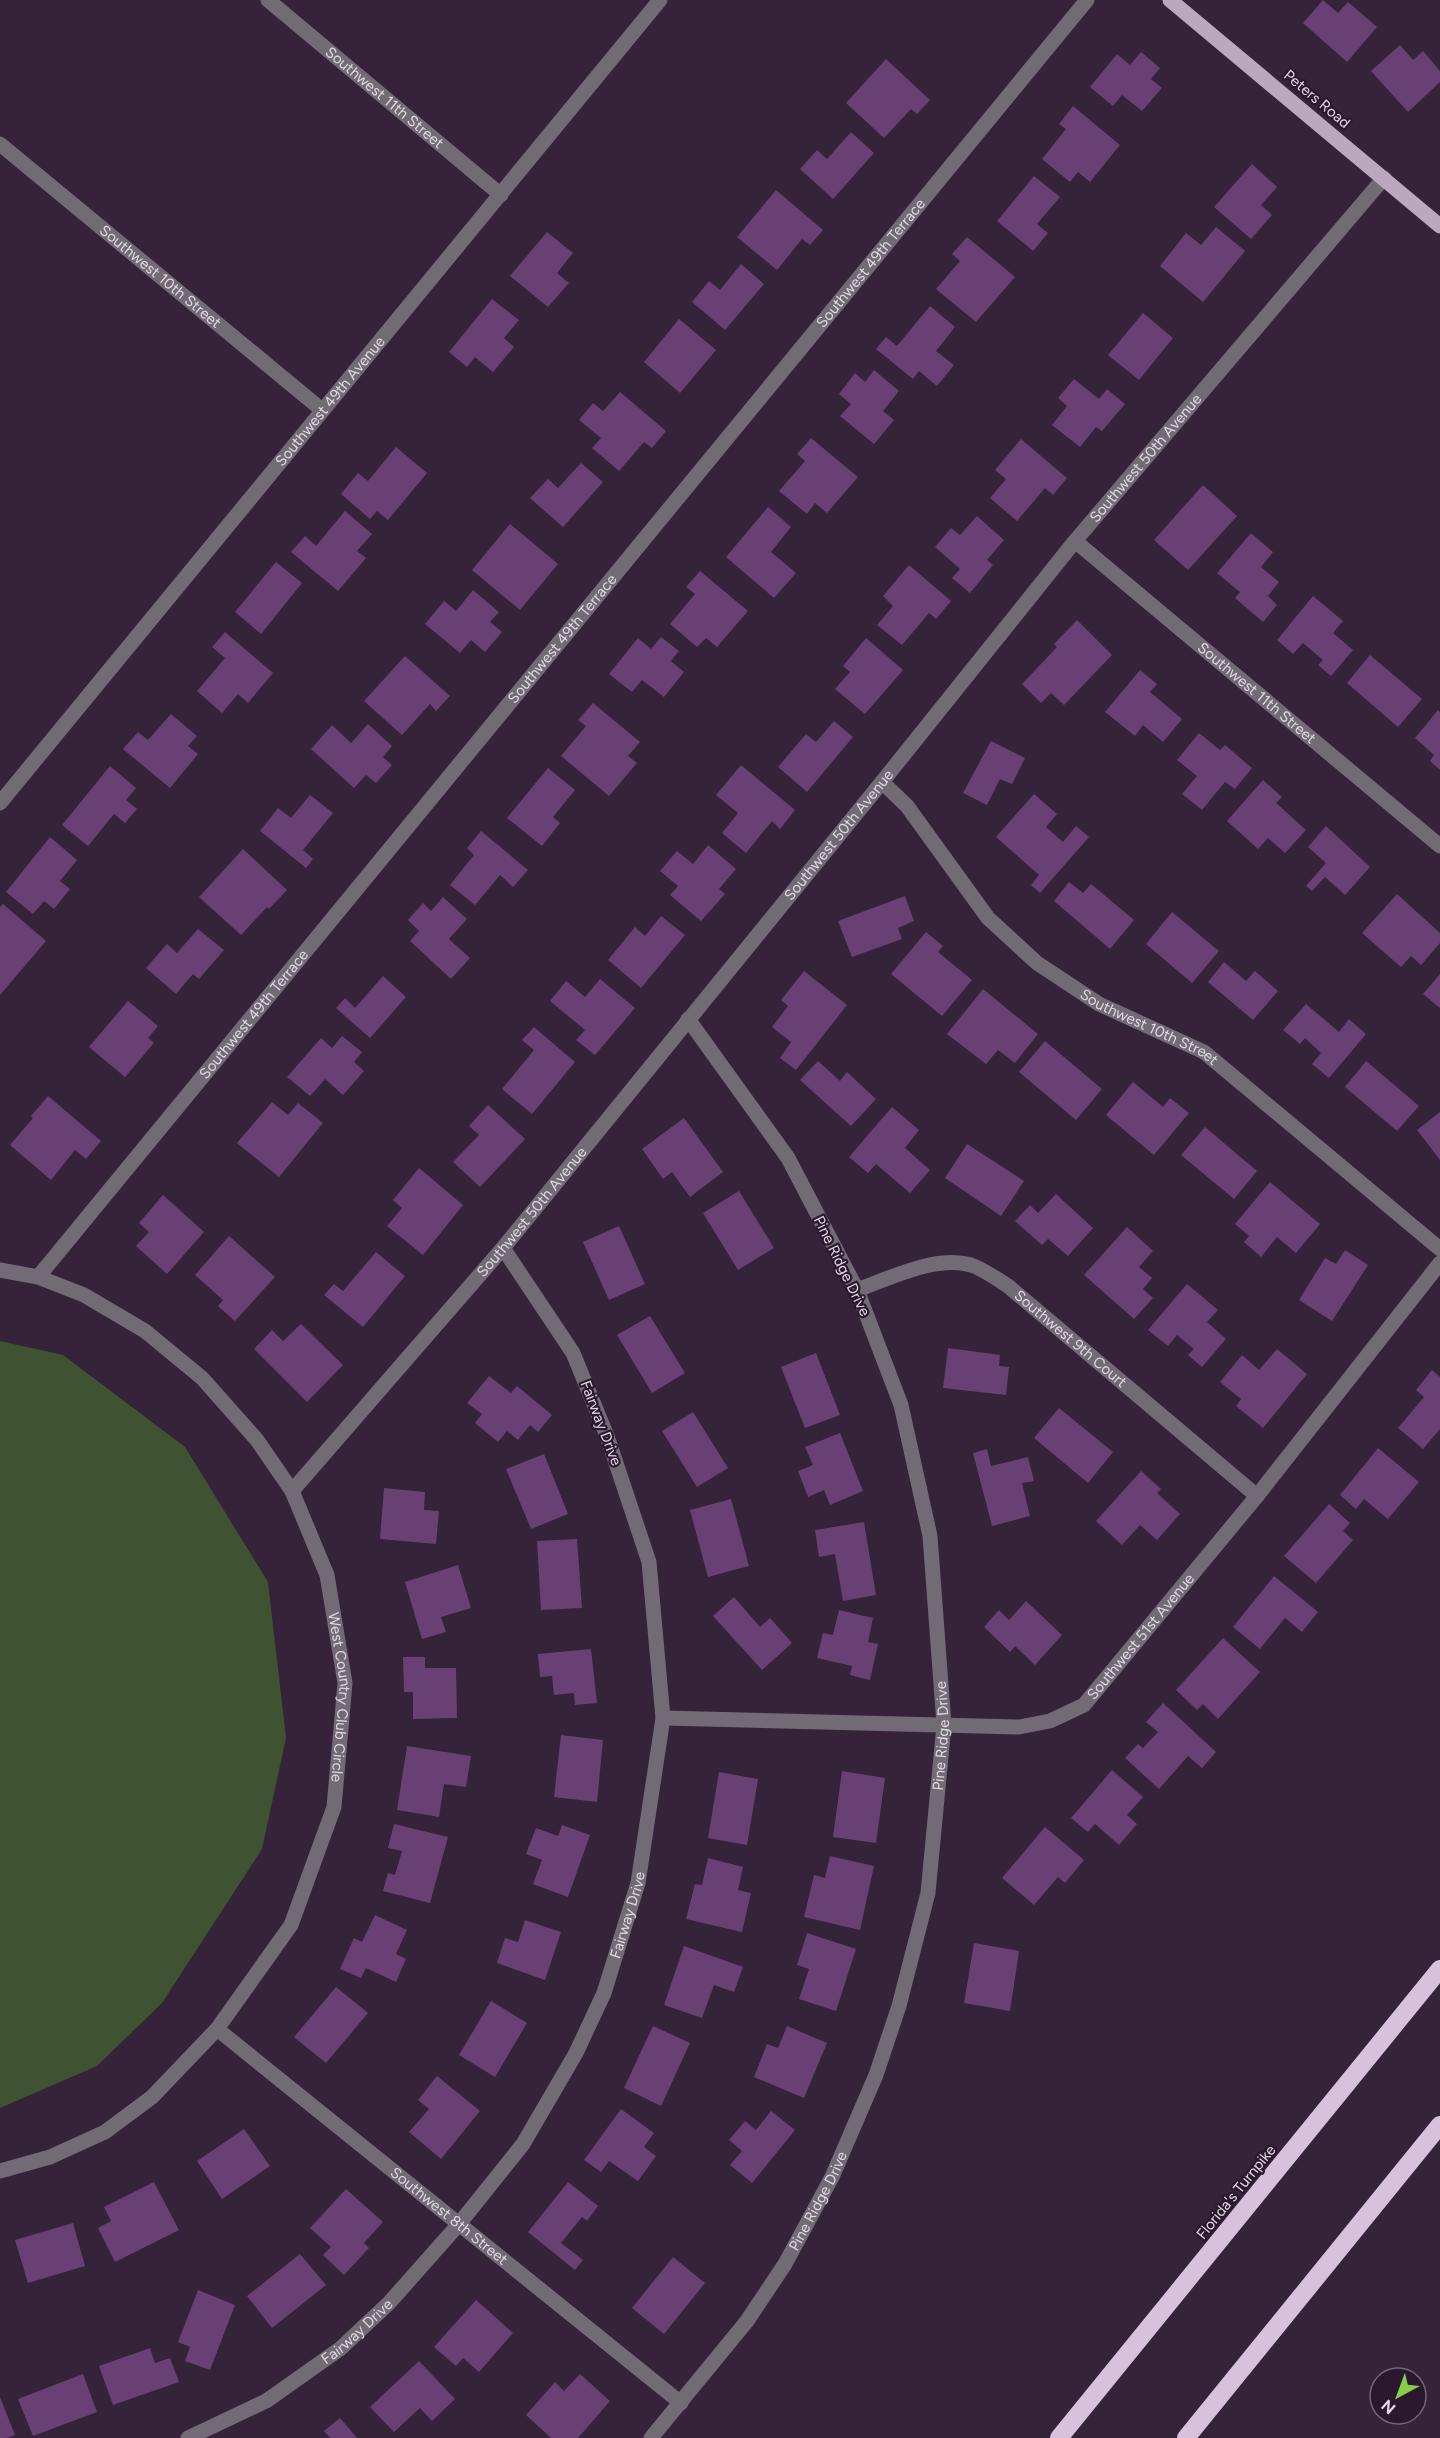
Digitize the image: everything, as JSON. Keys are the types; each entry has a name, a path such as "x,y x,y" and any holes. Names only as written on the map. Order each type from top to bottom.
{"highway":[{"name":"Florida's Turnpike","path":"1059,2438 1440,1969"},
{"path":"1186,2438 1440,2125"}],"main road":[{"name":"Peters Road","path":"1170,0 1440,226"}],"street":[{"name":"Southwest 11th Street","path":"268,0 501,195"},
{"name":"Southwest 49th Avenue","path":"0,803 660,0"},
{"name":"Southwest 49th Terrace","path":"38,1277 1087,0"},
{"name":"Southwest 10th Street","path":"0,144 322,410"},
{"name":"Southwest 50th Avenue","path":"292,1491 503,1248 1075,541 1384,178"},
{"name":"Southwest 11th Street","path":"1075,541 1440,846"},
{"name":"Southwest 10th Street","path":"882,782 907,806 988,918 1036,963 1099,1004 1204,1052 1440,1248"},
{"name":"Pine Ridge Drive","path":"651,2438 747,2321 784,2265 832,2177 876,2075 899,2006 928,1893 944,1725 930,1536 901,1405 857,1290 788,1158 688,1019"},
{"name":"Fairway Drive","path":"188,2438 266,2401 341,2348 389,2303 459,2224 523,2144 576,2053 604,1993 639,1883 663,1718 649,1562 611,1447 573,1353 503,1248"},
{"name":"Southwest 9th Court","path":"857,1290 914,1269 938,1263 971,1265 1008,1286 1257,1496"},
{"name":"Southwest 51st Avenue","path":"663,1718 1019,1726 1050,1721 1084,1706 1257,1496 1440,1263"},
{"name":"West Country Club Circle","path":"0,1270 38,1277 84,1295 146,1331 202,1378 257,1440 292,1491 327,1575 345,1683 334,1807 291,1925 217,2029 152,2097 105,2132 50,2157 0,2171"},
{"name":"Southwest 8th Street","path":"217,2029 681,2403"}],"green space":[{"path":"0,1341 63,1355 185,1447 268,1582 286,1738 262,1849 162,2003 97,2066 0,2108"}],"building":[{"path":"1323,0 1338,13 1348,2 1377,27 1347,62 1303,23"},
{"path":"1400,45 1413,60 1423,51 1440,71 1440,82 1408,112 1371,71"},
{"path":"1141,52 1160,68 1151,79 1162,88 1142,111 1122,95 1113,106 1090,87 1117,54 1130,65"},
{"path":"886,59 930,100 917,114 911,109 884,138 846,103"},
{"path":"1073,106 1120,145 1090,182 1078,172 1070,182 1042,159 1066,129 1059,124"},
{"path":"851,132 874,153 833,199 800,169 817,150 827,159"},
{"path":"1252,164 1277,187 1261,205 1272,215 1251,239 1214,207"},
{"path":"1034,176 1060,197 1037,224 1048,233 1033,251 997,221"},
{"path":"776,190 823,230 810,245 802,239 777,270 737,237"},
{"path":"1216,227 1245,251 1203,302 1160,266 1186,233 1201,245"},
{"path":"547,232 573,253 557,273 569,283 548,307 510,276"},
{"path":"967,237 1015,277 976,322 936,289 960,261 952,254"},
{"path":"741,264 764,284 725,330 692,302 709,281 720,290"},
{"path":"492,299 519,320 504,338 514,347 493,372 475,357 467,367 449,352"},
{"path":"930,306 955,327 936,351 954,365 937,386 919,371 913,379 876,349 886,337 897,346"},
{"path":"1143,313 1173,338 1139,380 1108,355"},
{"path":"679,319 716,350 680,393 644,362"},
{"path":"874,370 899,391 883,411 894,420 874,444 840,416 851,404 839,394 855,373 865,382"},
{"path":"1074,379 1099,399 1107,389 1125,404 1102,431 1096,427 1080,447 1052,425 1067,406 1058,398"},
{"path":"620,392 666,431 652,448 644,442 619,471 592,448 601,438 579,420 593,403 603,411"},
{"path":"811,438 858,477 827,513 815,503 807,514 779,491 805,461 797,454"},
{"path":"1021,439 1067,478 1053,495 1045,488 1017,521 990,498 1006,479 995,470"},
{"path":"396,447 427,473 388,520 377,511 370,519 341,494 358,473 368,481"},
{"path":"581,463 603,482 563,527 530,498 548,479 558,488"},
{"path":"1203,485 1237,516 1188,570 1154,540"},
{"path":"768,507 791,527 771,552 796,573 774,598 726,557"},
{"path":"345,511 372,534 357,551 366,558 338,591 291,552 305,536 316,546"},
{"path":"977,516 1004,540 987,560 993,565 970,593 952,578 960,569 935,547 951,528 960,535"},
{"path":"510,524 558,564 520,610 472,570"},
{"path":"1251,533 1273,552 1261,567 1279,582 1268,596 1277,605 1263,622 1235,598 1240,592 1217,573"},
{"path":"276,562 302,583 261,634 235,612"},
{"path":"909,565 951,601 936,619 929,613 902,645 877,625 893,606 883,596"},
{"path":"700,571 748,611 717,647 706,638 697,647 670,624 695,594 686,587"},
{"path":"473,590 499,612 490,622 502,632 485,652 471,640 460,653 425,624 444,601 456,611"},
{"path":"1313,596 1343,621 1333,633 1353,650 1331,676 1318,665 1323,660 1303,643 1293,654 1277,640"},
{"path":"1077,620 1112,655 1064,705 1051,693 1041,703 1022,684 1057,647 1054,644"},
{"path":"225,632 273,673 248,703 238,694 222,713 197,691 225,658 212,647"},
{"path":"661,637 679,651 671,661 684,672 664,697 642,680 632,692 609,674 638,638 651,649"},
{"path":"866,638 903,670 865,714 835,689 850,672 843,666"},
{"path":"1370,655 1422,699 1398,727 1347,683"},
{"path":"405,656 450,696 436,711 430,704 402,735 364,701"},
{"path":"1140,670 1157,684 1150,692 1182,719 1163,742 1143,725 1135,736 1105,712"},
{"path":"593,703 640,742 628,756 637,763 609,796 561,756 586,726 578,720"},
{"path":"1438,710 1440,712 1440,770 1430,761 1434,755 1415,738"},
{"path":"171,714 197,736 188,746 198,754 170,788 123,749 138,732 148,740"},
{"path":"834,721 853,737 807,792 778,767 806,734 816,742"},
{"path":"368,724 392,746 383,757 392,765 376,783 366,775 354,788 311,749 332,725 351,743"},
{"path":"1199,733 1220,750 1225,745 1252,768 1235,789 1225,782 1202,810 1182,794 1197,776 1177,760"},
{"path":"991,741 1025,758 1012,784 1000,779 987,805 963,793"},
{"path":"741,765 795,810 780,829 772,821 746,853 722,833 738,813 716,795"},
{"path":"110,766 136,788 126,800 137,809 125,823 114,814 88,846 62,825"},
{"path":"548,768 575,790 553,817 560,823 542,846 507,818"},
{"path":"1263,780 1282,797 1276,803 1306,830 1285,853 1268,838 1258,849 1227,821"},
{"path":"1034,794 1057,814 1046,827 1063,842 1076,826 1089,837 1040,893 1031,885 1039,875 996,837"},
{"path":"310,795 333,813 303,850 313,859 306,868 260,831 278,808 291,818"},
{"path":"1326,826 1370,867 1345,895 1325,877 1312,891 1306,886 1326,863 1308,847"},
{"path":"481,831 528,870 513,887 500,875 475,905 450,885 474,855 467,848"},
{"path":"50,837 77,860 60,881 70,889 54,909 44,901 33,914 6,892"},
{"path":"708,845 736,869 719,889 725,894 701,921 670,895 678,886 660,871 677,851 693,864"},
{"path":"243,849 287,890 269,909 267,907 241,935 199,897"},
{"path":"1069,882 1083,893 1091,884 1134,920 1110,949 1054,901"},
{"path":"1397,894 1440,933 1440,943 1421,965 1411,956 1401,967 1362,933"},
{"path":"905,896 914,921 898,928 902,939 852,957 838,921"},
{"path":"443,897 467,919 449,939 470,958 451,979 410,941 419,931 408,920 423,903 431,911"},
{"path":"3,904 46,941 0,995 0,907"},
{"path":"1172,912 1219,951 1192,983 1146,944"},
{"path":"661,916 685,935 641,988 608,960 635,927 645,936"},
{"path":"198,929 224,950 199,979 193,974 176,994 146,968 167,944 177,953"},
{"path":"926,932 943,946 938,952 972,980 942,1016 891,974"},
{"path":"1224,962 1246,981 1255,971 1278,991 1253,1020 1208,982"},
{"path":"804,971 847,1005 796,1070 780,1058 791,1042 772,1027 788,1006 781,1000"},
{"path":"1440,974 1440,1008 1423,994"},
{"path":"383,976 406,997 370,1038 336,1008 345,998 355,1008"},
{"path":"600,979 635,1008 595,1055 576,1040 585,1030 550,1001 566,981 585,997"},
{"path":"983,989 1038,1034 1015,1063 998,1050 986,1064 947,1034"},
{"path":"128,1001 158,1026 148,1038 154,1043 125,1077 89,1047"},
{"path":"1306,1004 1339,1032 1349,1019 1366,1034 1329,1078 1312,1064 1321,1053 1305,1038 1300,1044 1283,1030"},
{"path":"534,1027 575,1062 532,1114 502,1089 534,1050 522,1040"},
{"path":"342,1036 362,1052 354,1062 364,1071 343,1095 325,1079 310,1096 287,1077 321,1038 332,1048"},
{"path":"1045,1041 1102,1089 1076,1120 1019,1072"},
{"path":"818,1061 840,1081 847,1072 876,1099 851,1126 800,1080"},
{"path":"1366,1061 1419,1106 1397,1131 1345,1087"},
{"path":"1133,1082 1163,1107 1170,1098 1189,1113 1154,1155 1106,1115"},
{"path":"48,1096 101,1141 86,1159 75,1150 51,1180 10,1145"},
{"path":"272,1102 288,1115 298,1103 323,1123 279,1177 237,1143"},
{"path":"488,1105 525,1139 480,1187 453,1162 479,1135 469,1126"},
{"path":"892,1107 919,1130 905,1148 930,1170 910,1193 876,1164 868,1173 849,1157"},
{"path":"1440,1112 1440,1160 1417,1130"},
{"path":"684,1118 723,1172 690,1197 672,1172 663,1179 642,1149"},
{"path":"1205,1127 1257,1171 1234,1199 1181,1155"},
{"path":"967,1144 1024,1181 1001,1216 945,1178"},
{"path":"419,1168 463,1205 423,1255 387,1226 402,1208 393,1200"},
{"path":"1270,1182 1320,1224 1296,1253 1277,1237 1261,1257 1244,1242 1249,1236 1235,1224"},
{"path":"739,1191 774,1248 738,1270 703,1213"},
{"path":"1056,1194 1093,1228 1068,1256 1048,1239 1042,1245 1015,1221 1030,1205 1038,1213"},
{"path":"163,1195 204,1232 167,1274 136,1246 149,1232 139,1223"},
{"path":"619,1226 645,1284 609,1300 583,1242"},
{"path":"1127,1227 1153,1251 1139,1267 1152,1278 1143,1289 1153,1298 1134,1319 1084,1275"},
{"path":"229,1236 275,1277 235,1321 218,1306 223,1300 195,1275"},
{"path":"1345,1250 1368,1265 1332,1321 1299,1300 1325,1258 1336,1264"},
{"path":"376,1252 405,1276 363,1327 324,1295 334,1284 343,1291"},
{"path":"1187,1284 1218,1310 1207,1322 1226,1339 1202,1367 1188,1355 1194,1349 1177,1335 1168,1346 1148,1330"},
{"path":"650,1316 685,1373 652,1393 617,1335"},
{"path":"301,1324 343,1365 307,1402 254,1349 272,1330 283,1341"},
{"path":"948,1348 1000,1355 999,1366 1009,1367 1006,1395 943,1388"},
{"path":"1277,1349 1307,1374 1263,1428 1236,1406 1241,1399 1220,1382 1242,1355 1259,1370"},
{"path":"816,1353 840,1415 805,1428 781,1367"},
{"path":"1432,1370 1440,1377 1440,1429 1423,1449 1398,1428 1424,1397 1416,1390"},
{"path":"489,1376 511,1393 517,1386 552,1415 538,1432 530,1425 518,1440 507,1431 498,1442 475,1423 482,1414 467,1403"},
{"path":"1059,1408 1113,1452 1088,1483 1034,1438"},
{"path":"693,1412 728,1468 697,1487 662,1431"},
{"path":"840,1433 863,1491 830,1505 824,1490 808,1497 798,1471 813,1465 805,1447"},
{"path":"1378,1448 1419,1482 1388,1519 1364,1499 1356,1509 1340,1495"},
{"path":"987,1449 991,1466 1028,1457 1034,1481 1022,1483 1030,1516 992,1526 973,1453"},
{"path":"544,1454 568,1514 531,1529 506,1469"},
{"path":"1141,1471 1161,1489 1157,1493 1180,1514 1157,1540 1140,1525 1122,1545 1096,1521"},
{"path":"384,1488 425,1492 424,1510 439,1511 436,1544 380,1539"},
{"path":"731,1499 749,1566 708,1577 690,1510"},
{"path":"1329,1504 1350,1523 1343,1531 1353,1540 1316,1583 1284,1556"},
{"path":"864,1522 876,1595 843,1601 835,1554 819,1557 815,1530"},
{"path":"577,1539 582,1608 541,1610 537,1541"},
{"path":"458,1565 471,1608 441,1617 446,1632 422,1639 405,1582"},
{"path":"1274,1576 1318,1612 1302,1632 1285,1618 1260,1649 1233,1627"},
{"path":"734,1597 760,1627 770,1618 792,1643 762,1670 713,1616"},
{"path":"1026,1601 1062,1635 1035,1665 1015,1646 1010,1652 984,1627 999,1610 1009,1620"},
{"path":"839,1610 873,1618 868,1642 878,1644 870,1680 850,1675 852,1666 817,1658 823,1633 833,1635"},
{"path":"1223,1638 1260,1672 1218,1719 1203,1704 1197,1710 1176,1690"},
{"path":"591,1649 597,1703 575,1705 574,1693 554,1695 552,1676 540,1677 538,1654"},
{"path":"403,1657 425,1657 425,1668 456,1668 457,1718 413,1719 413,1692 404,1692"},
{"path":"1163,1703 1216,1752 1202,1768 1188,1756 1159,1789 1125,1758 1138,1744 1143,1748 1158,1732 1146,1722"},
{"path":"561,1735 603,1740 597,1802 554,1797"},
{"path":"407,1746 471,1756 466,1787 444,1784 439,1817 397,1810"},
{"path":"1112,1770 1143,1797 1127,1815 1137,1824 1119,1845 1095,1824 1088,1832 1071,1818"},
{"path":"842,1771 885,1778 876,1843 833,1837"},
{"path":"719,1772 758,1779 747,1845 708,1838"},
{"path":"394,1824 448,1837 430,1903 383,1891 388,1873 395,1875 402,1851 388,1848"},
{"path":"562,1825 590,1835 568,1897 533,1884 542,1860 526,1854 536,1828 558,1836"},
{"path":"1045,1827 1084,1860 1065,1883 1058,1877 1034,1905 1002,1878"},
{"path":"830,1856 874,1866 860,1930 804,1917 814,1875 825,1878"},
{"path":"708,1858 743,1867 738,1890 751,1893 742,1932 686,1919 695,1884 702,1885"},
{"path":"375,1915 407,1930 396,1954 406,1959 396,1982 366,1968 361,1978 340,1969 354,1938 362,1942"},
{"path":"525,1920 561,1932 545,1980 497,1963 505,1938 518,1942"},
{"path":"807,1933 856,1949 836,2011 799,1999 809,1969 797,1965"},
{"path":"974,1943 1019,1951 1010,2011 964,2003"},
{"path":"684,1946 743,1967 734,1992 714,1985 702,2018 664,2005"},
{"path":"336,1987 368,2013 326,2063 294,2037"},
{"path":"491,2001 527,2023 495,2077 459,2055"},
{"path":"653,2026 690,2043 661,2106 624,2088"},
{"path":"787,2026 827,2043 804,2098 754,2077 767,2044 778,2048"},
{"path":"437,2076 480,2111 441,2159 409,2132 429,2109 418,2100"},
{"path":"621,2109 654,2133 644,2147 656,2156 638,2181 609,2161 601,2172 584,2160"},
{"path":"771,2111 795,2130 752,2183 730,2165 742,2151 729,2140 745,2121 756,2130"},
{"path":"244,2129 270,2166 222,2199 197,2161"},
{"path":"154,2182 179,2230 115,2262 98,2228 111,2221 104,2207"},
{"path":"568,2182 598,2206 587,2221 582,2217 561,2243 583,2260 575,2270 528,2232"},
{"path":"346,2189 383,2222 364,2243 369,2248 344,2275 323,2255 331,2247 310,2228"},
{"path":"73,2223 85,2266 28,2283 15,2240"},
{"path":"300,2254 326,2285 272,2328 247,2296"},
{"path":"673,2257 705,2283 664,2334 632,2308"},
{"path":"198,2290 235,2305 210,2370 185,2361 190,2347 178,2342"},
{"path":"476,2300 513,2333 479,2372 463,2358 456,2366 434,2347"},
{"path":"150,2348 155,2363 170,2358 179,2382 113,2405 99,2366"},
{"path":"419,2361 455,2399 432,2421 420,2408 394,2432 370,2407"},
{"path":"83,2374 97,2412 33,2436 18,2399"},
{"path":"580,2374 610,2401 578,2438 551,2438 526,2415 555,2382 564,2391"},
{"path":"0,2397 15,2435 7,2438 0,2438"},
{"path":"340,2418 357,2438 330,2438 324,2431"}]}
